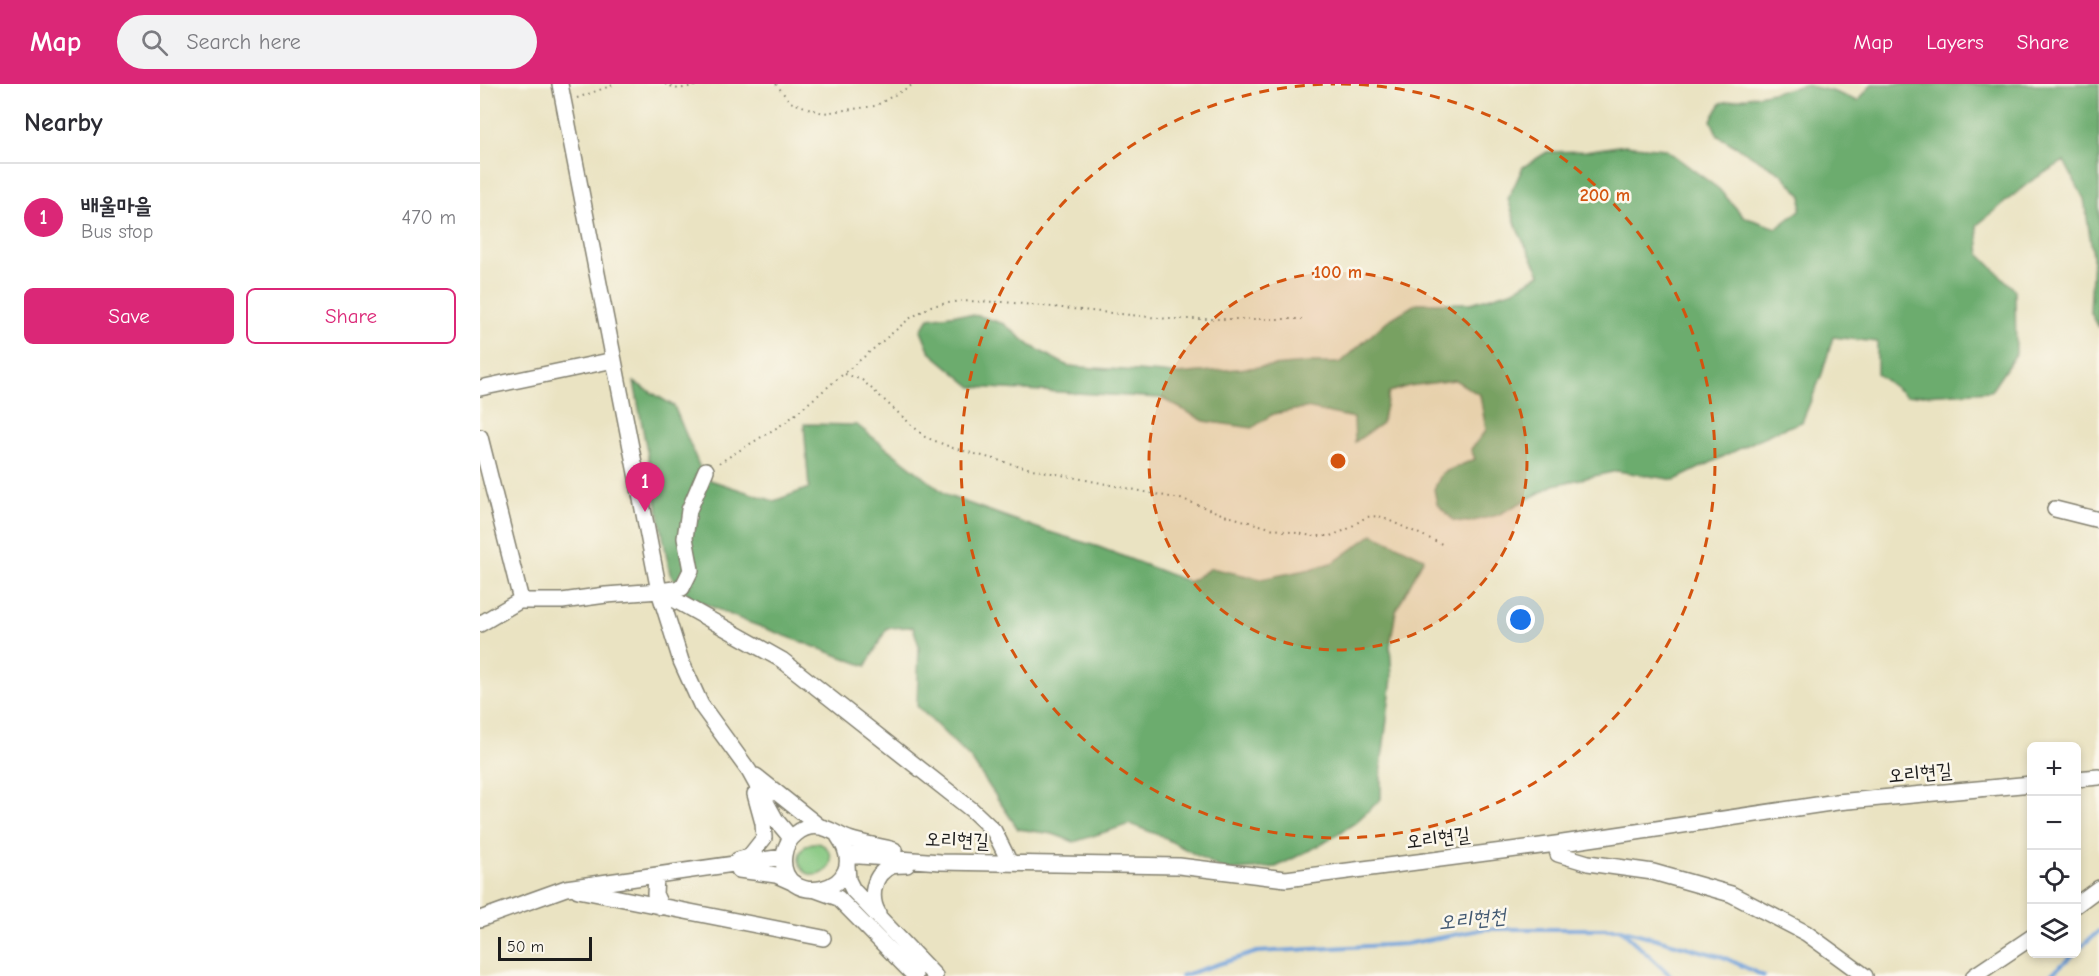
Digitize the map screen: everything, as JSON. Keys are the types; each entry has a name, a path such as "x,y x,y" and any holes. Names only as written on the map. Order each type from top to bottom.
{"street":[{"path":"560,84 659,591 681,661 701,705 748,771 776,820 791,838"},
{"path":"480,388 614,360"},
{"path":"480,437 521,600"},
{"path":"480,624 521,600 562,601 682,588 691,570 685,538 689,510 706,470"},
{"path":"2055,509 2099,520"},
{"path":"659,591 782,660 972,810 994,831 1010,863"},
{"path":"748,771 820,827"},
{"path":"706,869 749,857 764,838 763,823 748,771"},
{"path":"2081,779 2099,777"},
{"name":"오리현길","path":"847,860 1179,866 1286,879 1556,844 1837,802 2027,784"},
{"path":"796,884 789,877 783,857 791,838 799,831 809,827 830,830 844,845 848,880 853,890 881,919"},
{"path":"838,836 940,862"},
{"path":"1556,844 1558,854 1588,863 1653,872 1731,894 1806,933 1865,976"},
{"path":"480,919 566,888 783,857"},
{"path":"816,890 836,883 843,875 847,860"},
{"path":"914,968 881,919 872,895 880,873 893,866 940,862"},
{"path":"706,869 744,870 776,875 806,889 838,898 914,968 935,976"},
{"path":"656,876 655,894 661,907"},
{"path":"566,888 823,938"},
{"path":"2077,904 2099,888"},
{"path":"1974,976 2027,940"}],"path":[{"path":"564,103 616,84"},
{"path":"665,84 678,89 704,84"},
{"path":"776,84 790,102 823,113 875,106 914,84"},
{"path":"706,470 786,422 909,319 932,306 960,301 1004,302 1169,319 1302,319"},
{"path":"845,374 862,380 925,437 953,448 1027,468 1185,500 1274,530 1313,536 1330,536 1346,530 1366,517 1379,516 1442,544"}],"green space":[{"path":"1872,84 2099,84 2099,328 2090,311 2093,256 2084,199 2064,161 2031,181 1977,225 1980,255 2015,290 2016,354 1991,391 1906,396 1877,374 1877,342 1833,337 1822,374 1802,422 1774,432 1675,480 1617,471 1554,485 1498,515 1469,522 1454,521 1437,504 1434,489 1442,473 1475,459 1471,449 1486,430 1480,395 1455,380 1409,386 1389,392 1382,423 1355,442 1354,418 1306,408 1273,414 1252,428 1204,421 1161,398 972,387 930,352 921,330 929,318 957,314 980,316 1004,324 1031,346 1068,366 1177,374 1306,363 1340,363 1387,321 1417,303 1471,303 1514,290 1540,274 1518,231 1508,199 1523,167 1547,152 1585,151 1625,145 1665,149 1719,189 1744,217 1777,228 1800,210 1802,196 1781,173 1718,136 1711,120 1721,103 1805,85 1832,91 1858,101"},
{"path":"634,382 674,406 700,468 710,480 774,501 809,488 804,424 857,425 948,496 1043,530 1099,547 1189,582 1211,568 1261,579 1311,569 1334,562 1373,534 1424,558 1396,611 1390,646 1392,678 1381,768 1381,799 1355,823 1324,843 1276,867 1226,871 1161,836 1130,824 1074,842 1053,834 1018,829 971,759 917,706 919,646 913,627 887,628 866,666 745,621 691,598 670,574"},
{"path":"815,843 826,848 831,859 826,870 815,875 804,870 799,859 804,848"}],"waterway":[{"name":"오리현천","path":"1181,976 1257,952 1406,944 1485,929 1620,929 1723,957 1764,976"},
{"path":"1621,930 1671,976"},
{"name":"오리현천","path":"2081,947 2099,931"},
{"name":"오리현천","path":"2049,976 2069,958"}],"place":[{"name":"배울마을","path":"645,512"}]}
